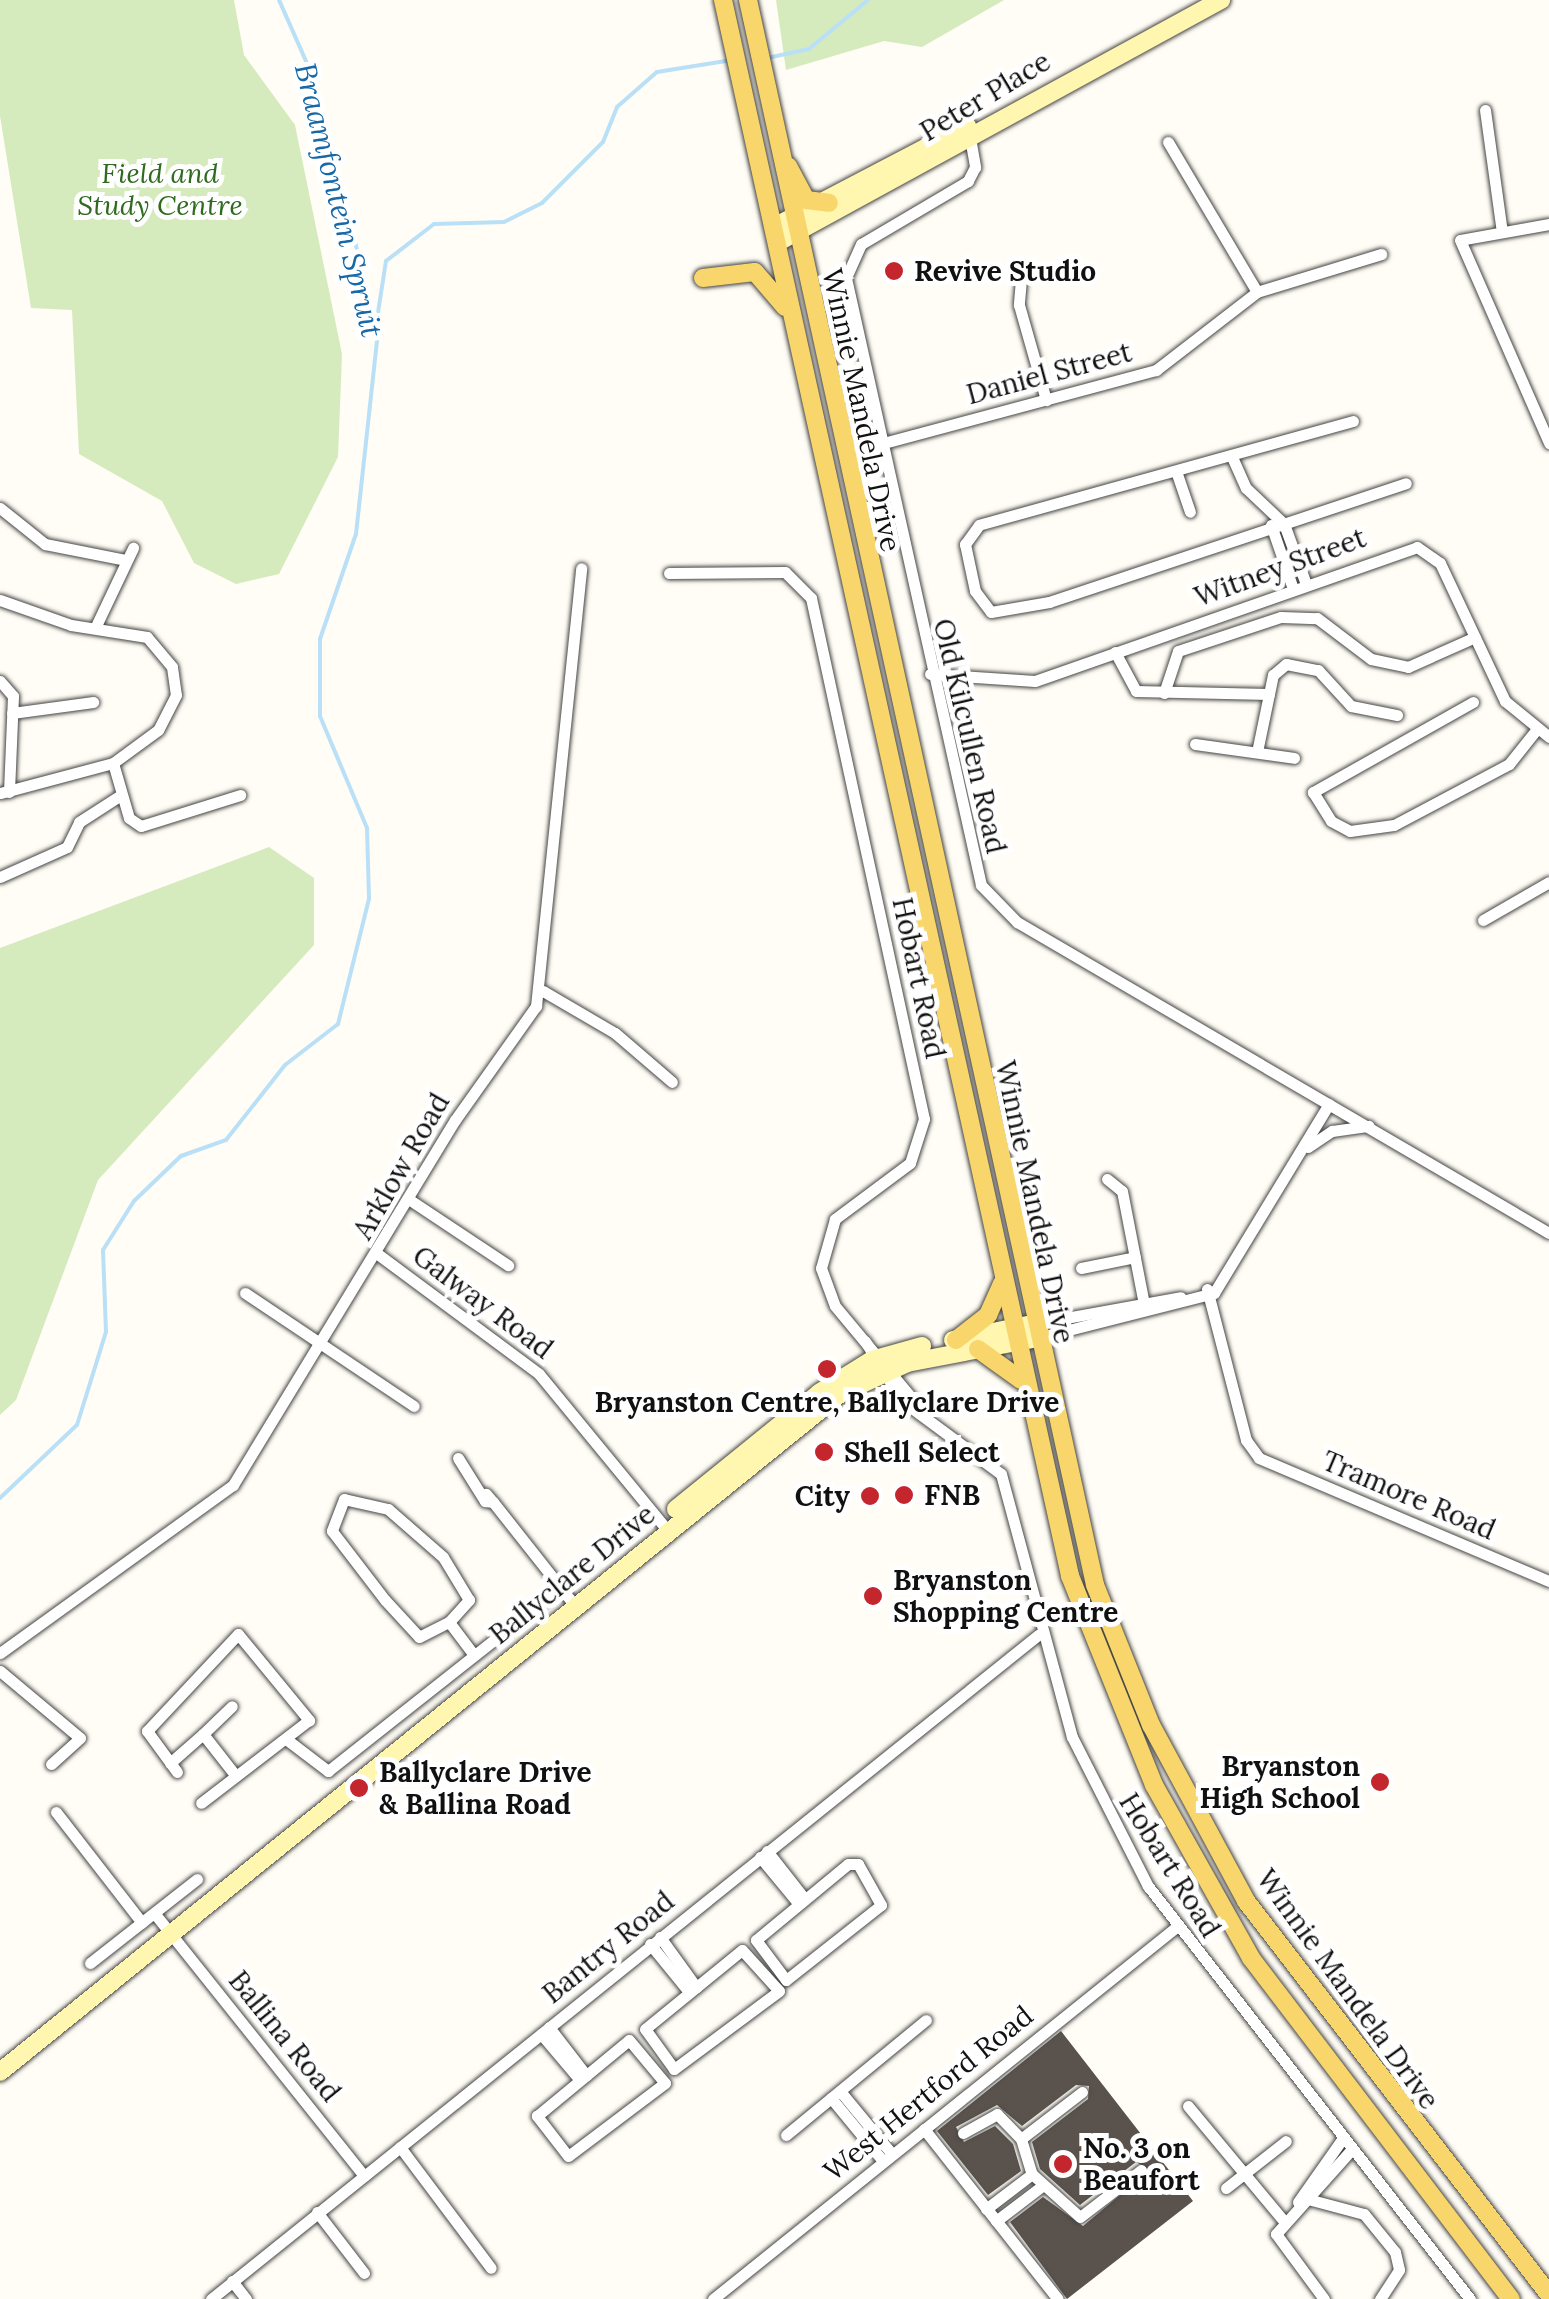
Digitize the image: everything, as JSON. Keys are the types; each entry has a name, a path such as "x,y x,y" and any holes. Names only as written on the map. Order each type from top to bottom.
{"main road":[{"name":"Winnie Mandela Drive","path":"724,0 785,232 1095,1585 1187,1798 1316,2002 1549,2295"},
{"name":"Winnie Mandela Drive","path":"748,0 771,119 794,326 1022,1380 1077,1595 1177,1830 1277,1996 1511,2299"},
{"path":"771,119 800,195 829,203"},
{"path":"703,278 739,270 766,278 794,326"},
{"path":"956,1340 988,1315 1002,1283"},
{"path":"978,1349 1022,1380"}],"street":[{"name":"Peter Place","path":"785,232 1194,0"},
{"name":"Peter Place","path":"785,232 829,203 1221,0"},
{"path":"1485,110 1502,232"},
{"name":"Old Kilcullen Road","path":"969,131 968,181 861,244 846,266 880,444 970,857 987,894 1017,922 1549,1234"},
{"path":"1168,142 1256,292"},
{"path":"1549,224 1460,240 1549,443"},
{"name":"Daniel Street","path":"880,444 1156,370 1256,292 1381,254"},
{"path":"1022,268 1019,306 1046,400"},
{"path":"1353,420 969,531 966,554 984,607 1003,612 1090,592 1276,523 1406,483"},
{"path":"1232,457 1276,523 1306,584"},
{"path":"1176,471 1190,512"},
{"path":"0,508 61,551 129,554 96,628"},
{"path":"1276,523 1293,589"},
{"name":"Witney Street","path":"930,674 1024,684 1306,584 1425,548 1506,701 1549,737"},
{"name":"Arklow Road","path":"0,1653 215,1506 324,1343 543,990 552,799 581,568"},
{"name":"Hobart Road","path":"669,573 764,569 796,578 817,624 924,1118 910,1163 848,1206 824,1239 826,1288 881,1364 926,1417 1001,1474 1038,1635 1095,1794 1175,1928 1470,2299"},
{"path":"0,600 96,628 146,636 174,677 165,722 113,763 4,792 12,714 10,687 0,681"},
{"path":"1164,693 1175,653 1281,617 1317,618 1371,659 1408,668 1475,637"},
{"path":"1116,652 1130,688 1164,693 1268,694"},
{"path":"1257,752 1268,694 1278,667 1300,664 1328,678 1345,703 1397,715"},
{"path":"12,714 93,702"},
{"path":"1473,702 1313,792 1331,821 1350,831 1394,826 1509,764 1536,730"},
{"path":"1195,744 1294,758"},
{"path":"113,763 121,794 141,826 240,795"},
{"path":"0,878 68,848 79,822 121,794"},
{"path":"1483,920 1549,882"},
{"path":"543,990 598,1022 672,1082"},
{"path":"1208,1292 1240,1256 1329,1104"},
{"path":"1302,1152 1332,1131 1369,1126"},
{"path":"1107,1179 1122,1191 1144,1304"},
{"path":"410,1200 508,1265"},
{"name":"Galway Road","path":"379,1255 539,1374 664,1526"},
{"path":"1081,1268 1135,1257"},
{"name":"Ballyclare Drive","path":"0,2057 569,1598 881,1364 956,1340 1035,1331 1208,1292"},
{"name":"Ballyclare Drive","path":"1035,1331 1208,1292"},
{"name":"Tramore Road","path":"1208,1292 1253,1452 1549,1580"},
{"path":"244,1293 414,1406"},
{"name":"Ballyclare Drive","path":"881,1364 978,1349 1013,1335"},
{"path":"286,1739 328,1772 474,1655 569,1598 458,1458"},
{"path":"344,1499 388,1509 443,1556 469,1600 449,1622 414,1635 332,1531 344,1499"},
{"path":"449,1622 474,1655"},
{"path":"201,1803 286,1739 308,1714 234,1634 148,1731 173,1768 232,1706"},
{"name":"Bantry Road","path":"211,2299 1038,1635"},
{"path":"0,1670 80,1738 52,1764"},
{"path":"203,1734 235,1775"},
{"path":"56,1812 142,1924"},
{"path":"764,1854 801,1901"},
{"path":"854,1862 883,1898 790,1982 756,1940 801,1901 854,1862"},
{"path":"90,1963 142,1924 164,1925 197,1879"},
{"name":"Ballyclare Drive","path":"0,2072 164,1925"},
{"name":"Ballina Road","path":"164,1925 364,2176"},
{"name":"West Hertford Road","path":"713,2299 1175,1928"},
{"path":"655,1940 692,1990"},
{"path":"742,1950 779,1991 676,2071 644,2029 692,1990 742,1950"},
{"path":"786,2135 926,2020"},
{"path":"545,2030 583,2077"},
{"path":"635,2039 666,2080 568,2156 537,2116 583,2077 635,2039"},
{"path":"1021,2139 1082,2092"},
{"path":"836,2094 888,2158"},
{"path":"1188,2106 1243,2177 1282,2219"},
{"path":"963,2133 997,2114 1021,2139 1032,2174 1080,2217 1141,2170"},
{"path":"924,2129 1058,2299"},
{"path":"1302,2201 1343,2138"},
{"path":"1226,2188 1286,2141"},
{"path":"396,2150 491,2268"},
{"path":"1324,2299 1279,2244 1282,2219 1352,2150"},
{"path":"986,2209 1032,2174"},
{"path":"996,2222 1042,2186"},
{"path":"1302,2201 1364,2214 1396,2252 1399,2270 1380,2299"},
{"path":"317,2212 364,2273"},
{"path":"232,2281 246,2299"}],"green space":[{"name":"Field and Study Centre","path":"0,0 234,0 244,55 295,125 342,354 338,457 279,574 236,584 194,563 162,501 79,454 72,310 31,308 0,116"},
{"path":"776,0 1004,0 922,47 884,41 786,70"},
{"path":"269,847 314,878 314,945 98,1180 16,1400 0,1415 0,948"}],"building":[{"name":"No. 3 on Beaufort","path":"1061,2031 1193,2201 1067,2299 1010,2222 1043,2197 1083,2226 1150,2170 1136,2162 1080,2205 1040,2169 1032,2142 1088,2099 1089,2086 1076,2085 1022,2126 997,2105 956,2127 964,2142 995,2126 1013,2144 1021,2171 988,2195 937,2131"}],"waterway":[{"name":"Braamfontein Spruit","path":"0,1498 77,1425 106,1332 103,1250 134,1201 181,1156 226,1140 285,1065 338,1024 369,899 367,828 320,716 320,639 356,534 378,332 313,77 279,0"},
{"path":"767,58 809,49 868,0"},
{"path":"377,319 386,261 434,224 504,222 542,203 603,142 617,107 657,72 732,60"}],"place":[{"name":"Revive Studio","path":"894,271"},
{"name":"Bryanston Centre, Ballyclare Drive","path":"827,1369"},
{"name":"Shell Select","path":"824,1452"},
{"name":"FNB","path":"904,1495"},
{"name":"City","path":"870,1496"},
{"name":"Bryanston Shopping Centre","path":"873,1596"},
{"name":"Bryanston High School","path":"1380,1782"},
{"name":"Ballyclare Drive & Ballina Road","path":"359,1788"},
{"name":"No. 3 on Beaufort","path":"1063,2164"}]}
